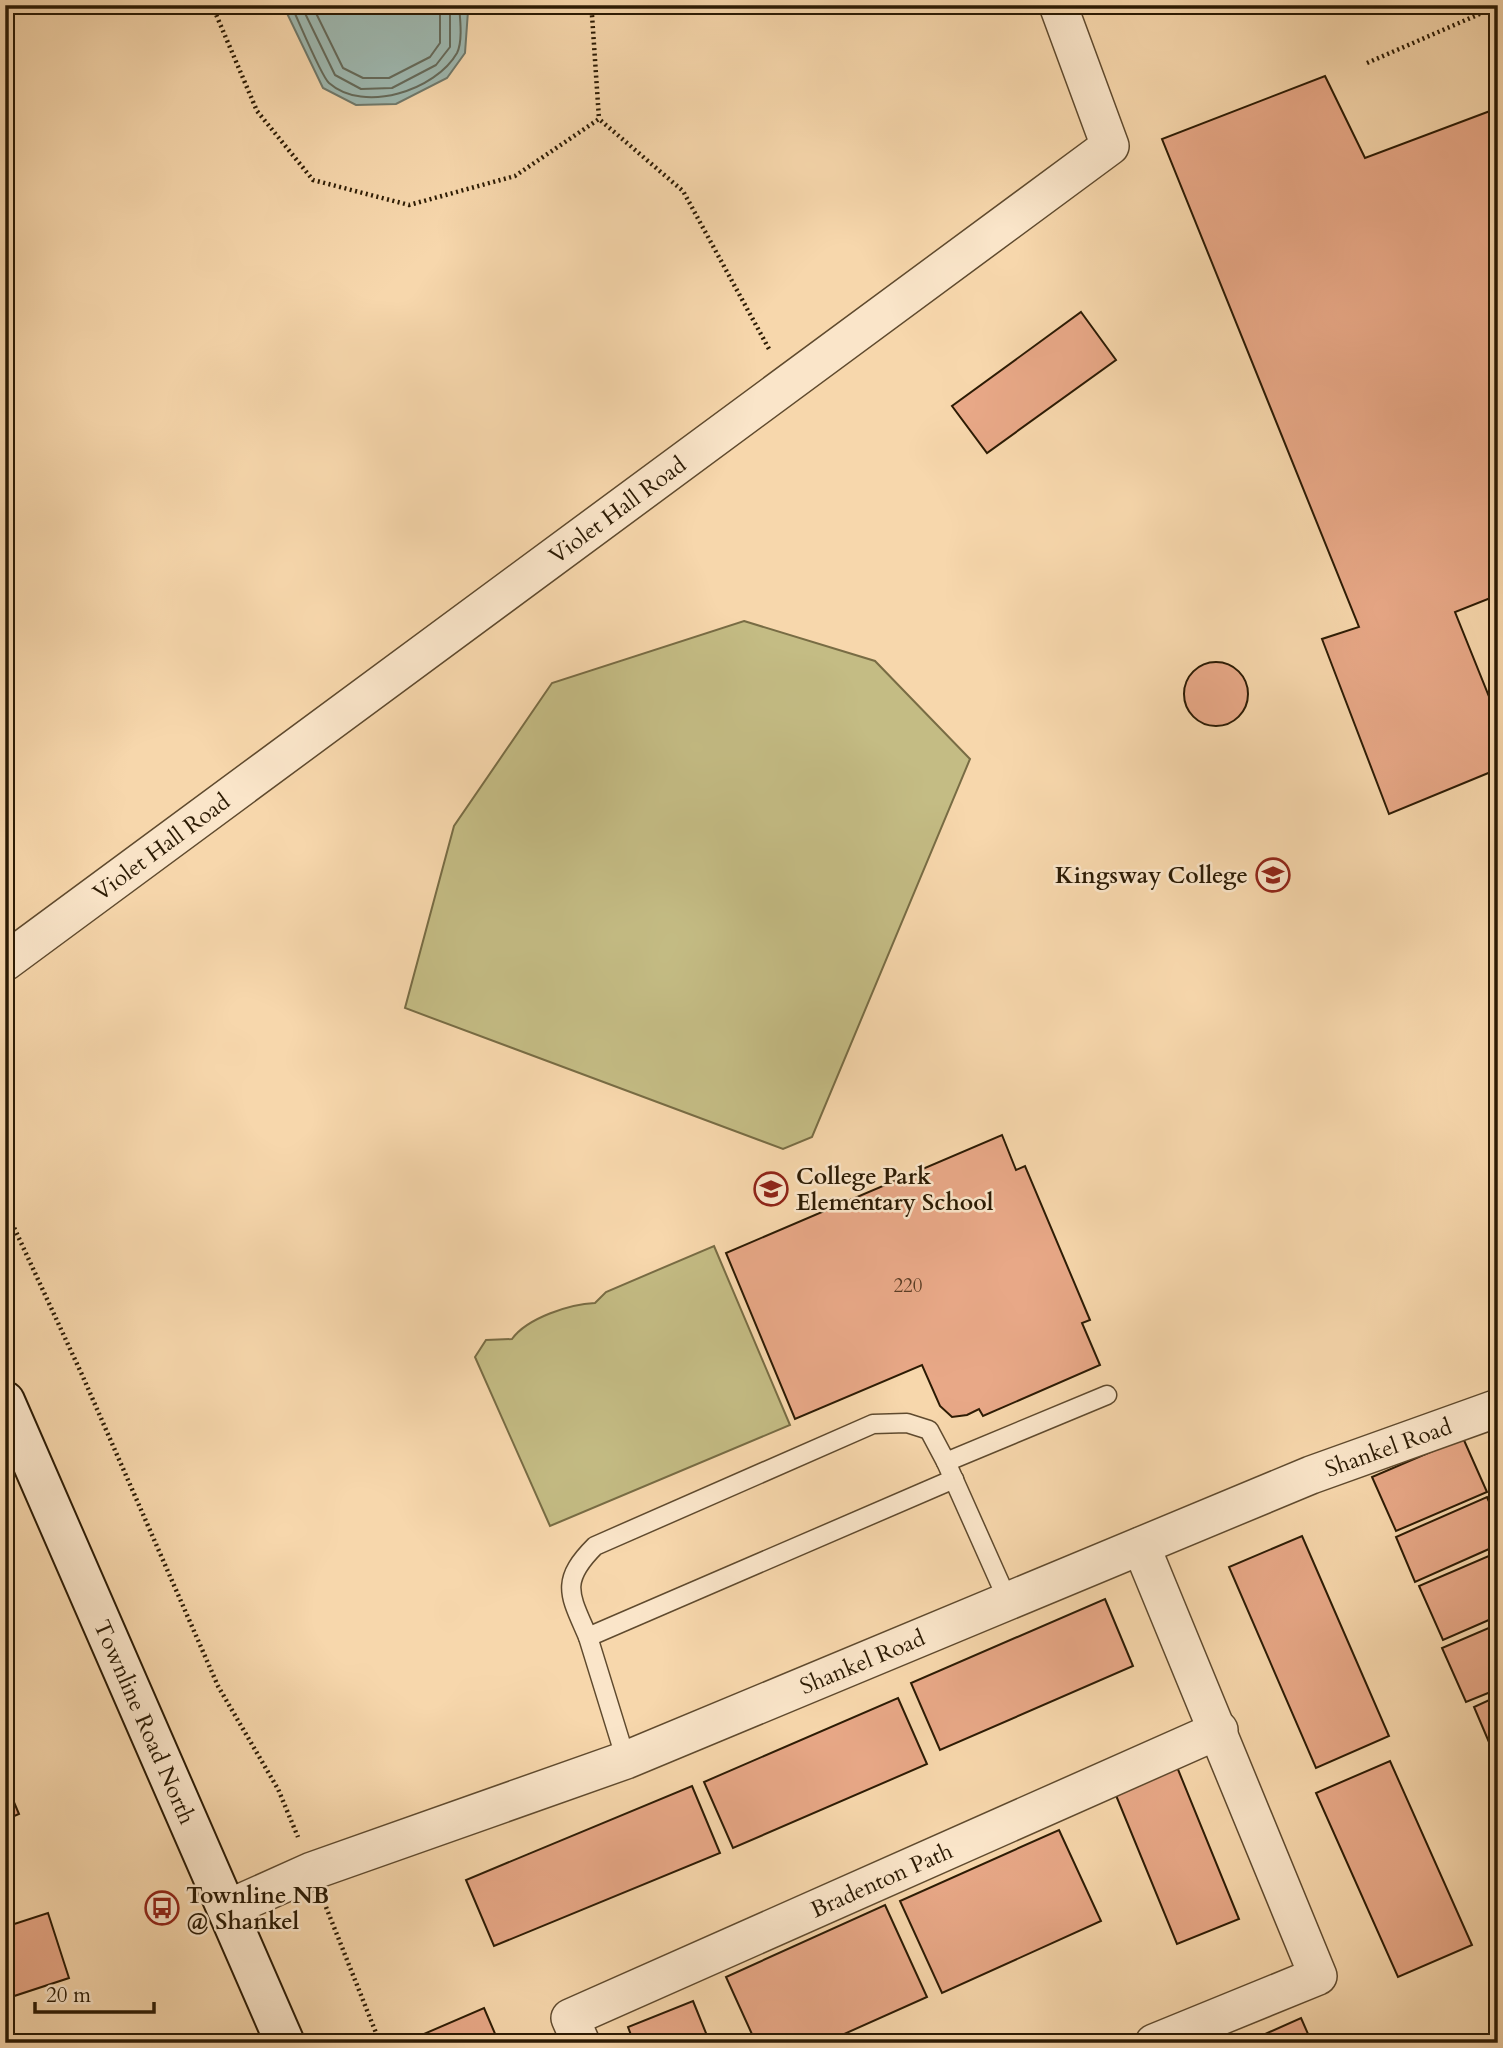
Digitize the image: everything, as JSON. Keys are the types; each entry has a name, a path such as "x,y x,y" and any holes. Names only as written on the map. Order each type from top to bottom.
{"main road":[{"name":"Townline Road North","path":"5,1401 285,2043"}],"street":[{"name":"Violet Hall Road","path":"5,962 1110,146 1058,5"},
{"name":"Shankel Road","path":"227,1909 312,1871 626,1759 1311,1475 1498,1408"},
{"path":"1141,1546 1318,1976 1154,2043"},
{"name":"Bradenton Path","path":"581,2043 570,2018 1219,1730"}],"lane":[{"path":"946,1462 1107,1395"},
{"path":"626,1759 588,1637 570,1594 577,1564 595,1546 873,1424 907,1423 929,1430 954,1479 1008,1601"},
{"path":"588,1637 954,1479"}],"path":[{"path":"212,5 257,111 313,180 409,205 515,176 599,119"},
{"path":"588,5 592,15 599,119 683,191 788,384"},
{"path":"1367,63 1498,6"},
{"path":"5,1208 83,1377 218,1686 278,1790 380,2043"}],"shaded area":[{"path":"744,621 875,661 970,759 812,1137 783,1149 405,1008 454,826 552,683"},
{"path":"714,1246 790,1425 550,1526 475,1357 486,1340 512,1339 538,1319 562,1309 595,1303 606,1292"}],"water":[{"path":"283,5 465,5 468,11 465,53 447,78 396,104 356,105 323,88"}],"building":[{"path":"1325,76 1365,158 1498,108 1498,595 1455,612 1498,719 1498,769 1389,814 1322,639 1359,627 1162,139"},
{"path":"1081,312 1116,360 987,453 952,406"},
{"path":"1216,662 1234,668 1242,676 1248,694 1242,712 1234,720 1216,726 1198,720 1190,712 1184,694 1190,676 1198,668"},
{"path":"1002,1135 1016,1170 1025,1166 1090,1320 1082,1323 1100,1365 983,1416 979,1409 967,1415 952,1417 940,1406 922,1365 795,1419 726,1253"},
{"path":"1463,1438 1487,1492 1396,1531 1372,1477"},
{"path":"1487,1497 1498,1522 1498,1545 1415,1582 1396,1537"},
{"path":"1302,1536 1389,1736 1316,1768 1229,1567"},
{"path":"1498,1552 1498,1616 1443,1640 1419,1586"},
{"path":"1105,1599 1133,1666 940,1750 911,1683"},
{"path":"1498,1624 1498,1689 1466,1702 1442,1648"},
{"path":"1498,1696 1498,1761 1497,1761 1474,1707"},
{"path":"898,1698 927,1764 733,1848 704,1782"},
{"path":"1390,1761 1472,1945 1398,1977 1316,1793"},
{"path":"1177,1767 1239,1919 1177,1944 1115,1793"},
{"path":"5,1781 19,1814 5,1820"},
{"path":"692,1786 720,1853 494,1946 466,1880"},
{"path":"1059,1830 1101,1921 942,1993 900,1901"},
{"path":"885,1905 927,1997 824,2043 756,2043 726,1977"},
{"path":"48,1913 69,1978 5,1999 5,1927"},
{"path":"693,2001 710,2043 634,2043 628,2027"},
{"path":"484,2008 499,2043 411,2043 410,2040"},
{"path":"1301,2018 1312,2043 1245,2043"}],"place":[{"name":"Kingsway College","path":"1273,875"},
{"name":"College Park Elementary School","path":"771,1189"},
{"name":"Townline NB @ Shankel","path":"162,1908"}]}
